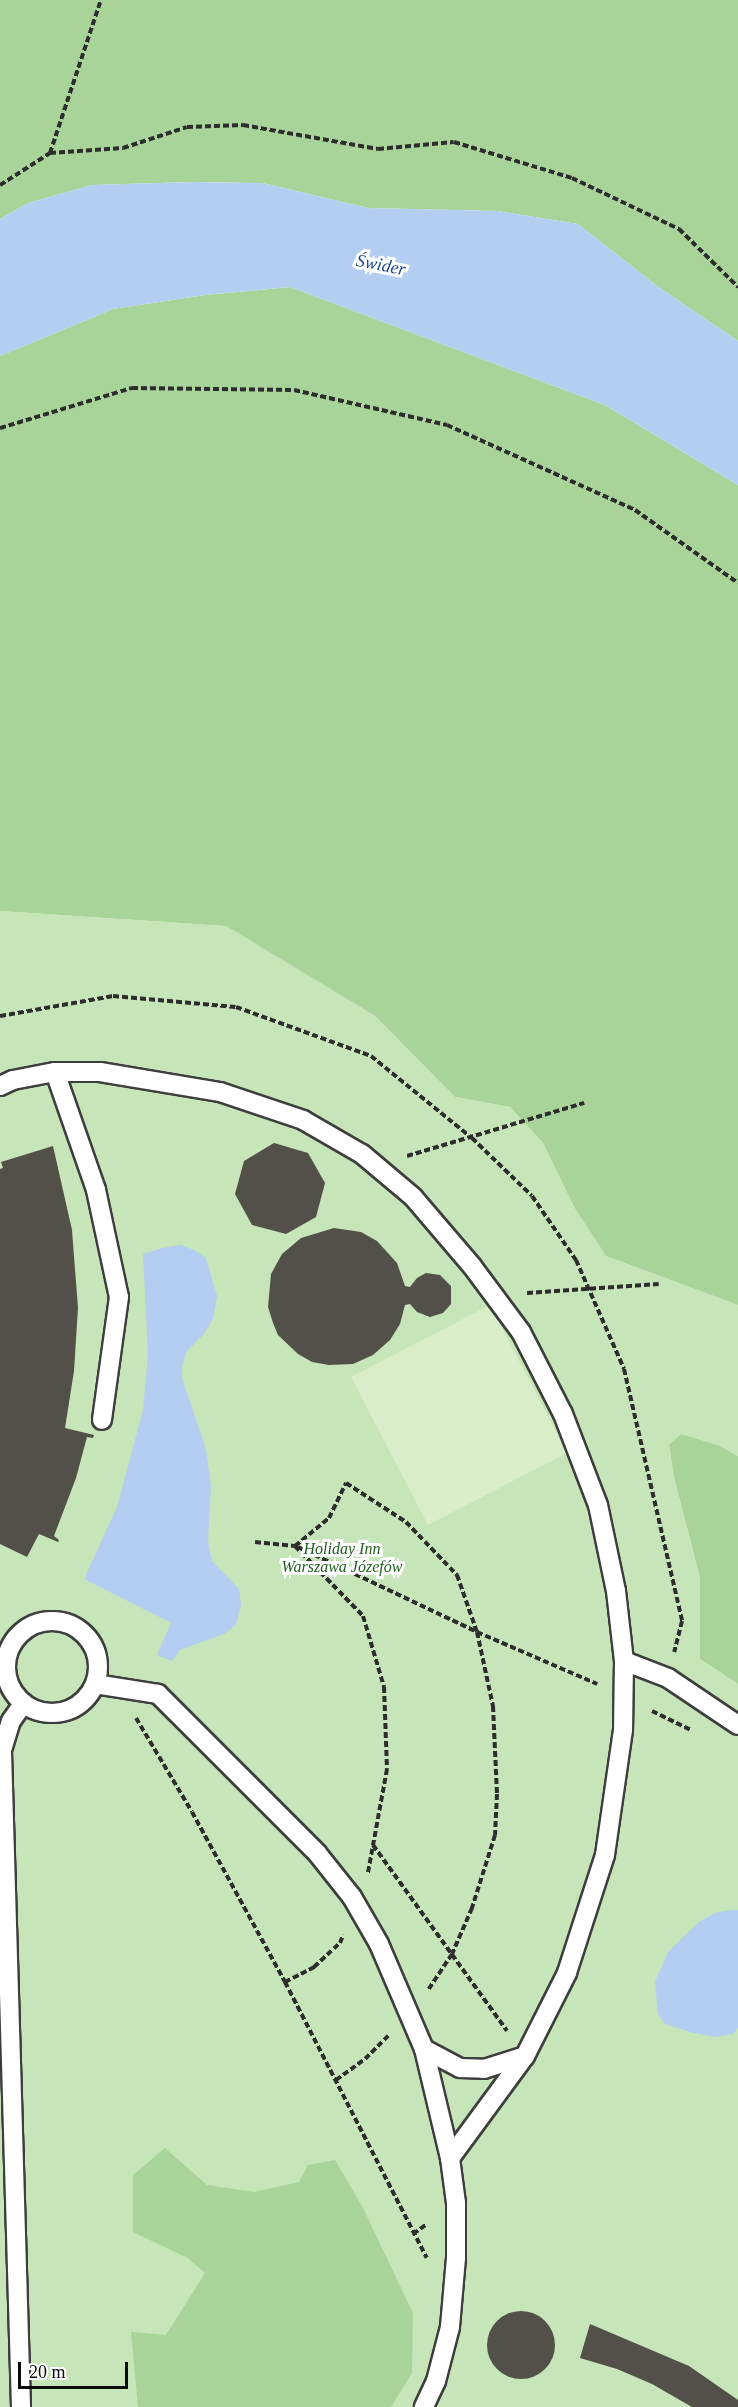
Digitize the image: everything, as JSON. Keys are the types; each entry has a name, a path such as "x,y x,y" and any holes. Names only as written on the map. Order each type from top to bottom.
{"lane":[{"path":"55,1072 96,1190 118,1297 102,1420"},
{"path":"0,1086 55,1072 100,1072 220,1092 303,1120 362,1154 413,1197 494,1296 521,1332 563,1414 598,1505 616,1591 624,1661 624,1696 618,1777 605,1855 567,1973 525,2056 450,2158"},
{"path":"51,1620 73,1626 90,1641 99,1663 95,1683 83,1702 64,1712 43,1713 23,1704 9,1686 5,1664 12,1642 29,1626 51,1620"},
{"path":"624,1661 668,1678 738,1725"},
{"path":"95,1683 158,1694 317,1853 357,1905 379,1944 424,2049 450,2158 456,2204 456,2258 450,2326 436,2381 424,2407"},
{"path":"21,2407 1,1770 2,1750 11,1721 23,1704"},
{"path":"424,2049 460,2068 484,2069 525,2056"}],"path":[{"path":"50,153 101,0"},
{"path":"0,185 50,153 123,148 187,127 243,125 378,149 454,142 572,178 679,229 738,287"},
{"path":"0,428 132,388 294,390 447,425 635,510 738,583"},
{"path":"0,1016 113,996 236,1007 370,1056 472,1138 532,1196 576,1260 624,1369 682,1621 668,1678"},
{"path":"375,1165 584,1103"},
{"path":"494,1296 659,1284"},
{"path":"295,1546 329,1518 346,1483 406,1522 457,1575 477,1632 493,1706 497,1794 495,1835 485,1872 452,1953 432,1986 365,2059 336,2080"},
{"path":"255,1542 295,1546 477,1632 624,1696 696,1733"},
{"path":"285,1982 314,1968 340,1943 369,1870 387,1769 384,1688 363,1616 295,1546"},
{"path":"116,1686 192,1812 285,1982 430,2264"},
{"path":"373,1844 525,2056"}],"green space":[{"path":"0,0 738,0 738,341 657,286 578,224 497,211 368,208 262,183 193,182 92,185 28,203 0,219"},
{"path":"290,287 605,405 738,485 738,1305 606,1256 574,1207 543,1143 510,1107 455,1097 375,1016 226,926 0,911 0,356 113,309 205,295"},
{"name":"Holiday Inn Warszawa Józefów","path":"0,911 226,926 375,1016 455,1097 510,1107 543,1143 574,1207 606,1256 738,1305 738,1456 720,1446 669,1445 674,1477 700,1578 700,1659 738,1684 738,2407 0,2407"},
{"path":"490,1305 567,1453 428,1525 351,1377"},
{"path":"681,1434 720,1446 738,1456 738,1684 700,1659 700,1578 674,1477 669,1445"},
{"path":"165,2148 207,2185 254,2192 299,2182 308,2165 335,2160 362,2206 413,2313 412,2373 391,2407 138,2407 131,2332 166,2335 205,2273 188,2258 133,2232 133,2175"}],"water":[{"name":"Świder","path":"193,182 262,183 368,208 497,211 578,224 657,286 738,341 738,485 605,405 290,287 205,295 113,309 0,356 0,219 28,203 92,185"},
{"path":"180,1245 206,1258 217,1296 213,1319 203,1335 187,1351 182,1366 182,1378 206,1449 211,1487 208,1541 212,1561 239,1589 241,1604 236,1625 224,1634 180,1650 172,1661 157,1655 171,1623 84,1579 117,1507 143,1410 148,1353 143,1254"},
{"path":"738,1910 738,2028 733,2034 716,2037 693,2033 665,2024 658,2014 655,1982 668,1952 699,1922 715,1913"}],"building":[{"path":"274,1143 308,1153 325,1183 316,1217 286,1234 252,1225 235,1194 244,1161"},
{"path":"53,1146 72,1230 78,1308 74,1371 65,1428 94,1435 93,1438 87,1437 76,1478 54,1536 59,1540 58,1542 39,1534 27,1557 0,1544 0,1169 3,1168 1,1162"},
{"path":"334,1228 361,1232 377,1241 397,1263 405,1286 410,1287 417,1278 426,1273 440,1275 451,1286 451,1304 443,1313 430,1317 417,1312 410,1304 405,1305 400,1324 390,1340 373,1355 353,1364 329,1365 312,1362 298,1354 278,1335 273,1323 268,1307 271,1274 282,1254 301,1238"},
{"path":"514,2311 528,2311 540,2316 550,2326 555,2345 550,2364 540,2374 528,2379 514,2379 502,2374 492,2364 487,2352 487,2338 492,2326 502,2316"},
{"path":"590,2324 689,2366 738,2400 738,2407 692,2407 652,2384 617,2369 580,2358"}]}
